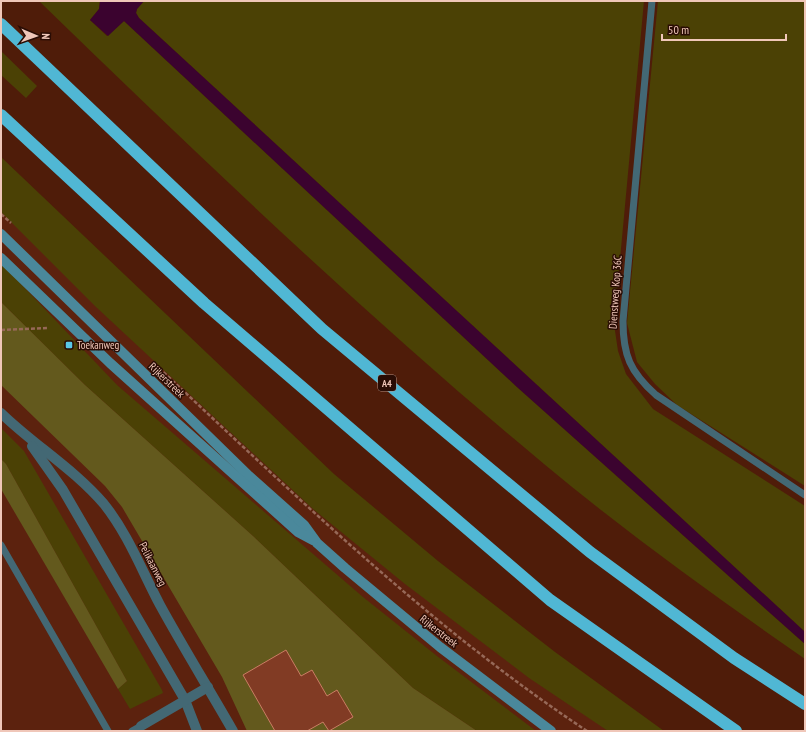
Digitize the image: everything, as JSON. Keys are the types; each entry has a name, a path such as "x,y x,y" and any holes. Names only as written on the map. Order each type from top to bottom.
{"highway":[{"name":"A4","path":"1,24 322,328 590,552 734,658 805,704"},
{"path":"1,115 204,303 550,600 736,731"}],"street":[{"name":"Rijkerstreek","path":"1,234 249,476 304,525 317,543"},
{"name":"Rijkerstreek","path":"1,258 110,363 298,532 317,543 407,621 552,731"},
{"name":"Pelikaanweg","path":"1,414 20,432 82,482 112,514 121,528 160,605 233,731"},
{"name":"Pelikaanweg","path":"20,432 60,485 185,700 197,731"},
{"path":"136,729 208,687"}],"lane":[{"name":"Dienstweg Kop 36C","path":"652,1 622,321 623,344 625,351 630,365 641,382 656,395 805,495"},
{"path":"1,546 108,731"}],"path":[{"path":"1,214 12,224"},
{"path":"1,330 48,328"},
{"path":"158,367 328,527 393,584 462,640 587,731"}],"shaded area":[{"path":"39,1 100,1 99,9 90,20 107,36 124,21 517,387 805,644 805,659 705,589 640,540 544,464 479,409 414,353 287,238"},
{"path":"100,1 144,1 137,9 136,13 139,18 805,632 805,644 517,387 124,21 108,36 90,20 99,9"},
{"path":"144,1 644,1 614,324 618,351 626,374 653,409 805,506 805,632 139,18 136,13 137,9"},
{"path":"658,1 805,1 805,486 677,405 655,384 637,362 627,323"},
{"path":"1,51 37,86 26,98 1,75"},
{"path":"1,157 334,474 438,561 555,652 664,731 608,731 529,678 405,584 313,509 96,307 1,212"},
{"path":"1,189 628,731 1,731"},
{"path":"1,263 117,385 363,597 437,656 536,731 477,731 413,688 253,536 85,385 1,302"},
{"path":"1,302 85,385 253,536 413,688 477,731 247,731 222,677 122,507 105,486 1,385"},
{"path":"1,428 24,451 163,693 130,709 118,689 127,681 6,464 1,459"},
{"path":"1,459 6,464 127,681 118,689 1,489"}],"building":[{"path":"286,650 301,676 312,670 327,696 337,690 353,717 329,731 323,722 307,731 275,731 243,675"}],"place":[{"name":"Toekanweg","path":"69,345"}]}
